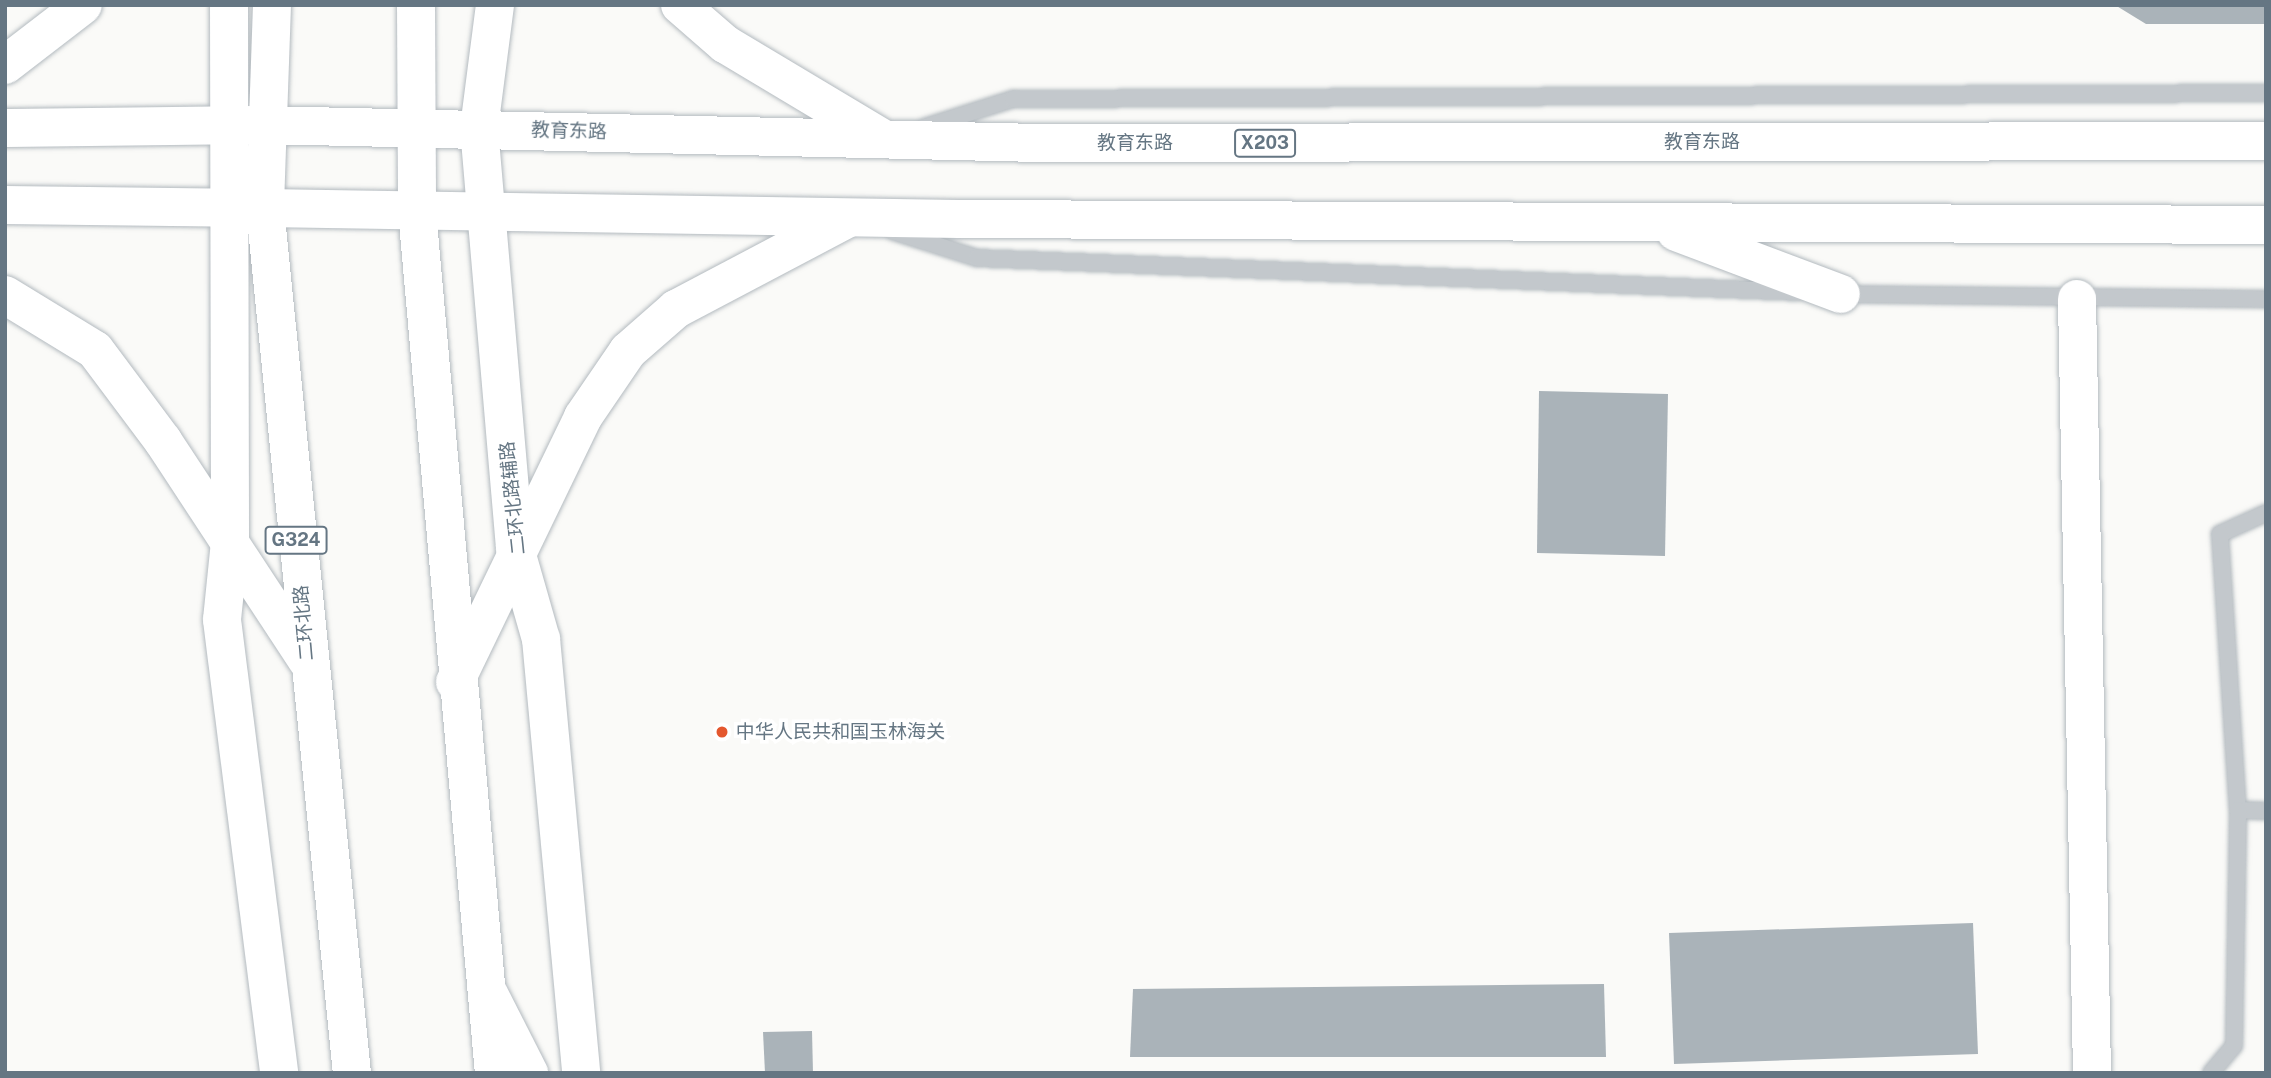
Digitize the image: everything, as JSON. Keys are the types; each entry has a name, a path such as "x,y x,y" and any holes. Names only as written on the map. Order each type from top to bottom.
{"main road":[{"path":"5,65 83,5"},
{"path":"229,5 247,125"},
{"name":"二环北路","path":"272,5 247,125 247,208 307,660 352,1073"},
{"path":"416,5 414,128 417,211 455,681 494,1073"},
{"name":"二环北路辅路","path":"495,5 479,128 515,548 541,639 581,1073"},
{"path":"680,5 725,44 885,140"},
{"name":"教育东路","path":"5,128 247,125 479,128 885,140 2266,141"},
{"path":"5,205 850,218 2266,225"},
{"path":"247,208 230,542 222,620 279,1073"},
{"path":"455,681 515,548 583,417 628,351 676,309 850,218"},
{"path":"1651,223 1841,294"},
{"path":"5,295 95,349 230,542 307,660"},
{"path":"2077,299 2092,1073"},
{"path":"486,987 529,1073"}],"lane":[{"path":"885,140 1013,99 2266,93"},
{"path":"850,218 977,258 1841,294 2077,299 2266,299"},
{"path":"2211,1073 2234,1046 2238,810 2220,534 2266,513"},
{"path":"2238,810 2266,811"}],"building":[{"path":"2115,5 2266,5 2266,24 2146,24"},
{"path":"1539,391 1668,394 1665,556 1537,553"},
{"path":"1973,923 1978,1054 1674,1064 1669,933"},
{"path":"1604,984 1606,1057 1130,1057 1133,989"},
{"path":"812,1031 813,1073 765,1073 763,1032"}],"place":[{"name":"中华人民共和国玉林海关","path":"722,732"}]}
